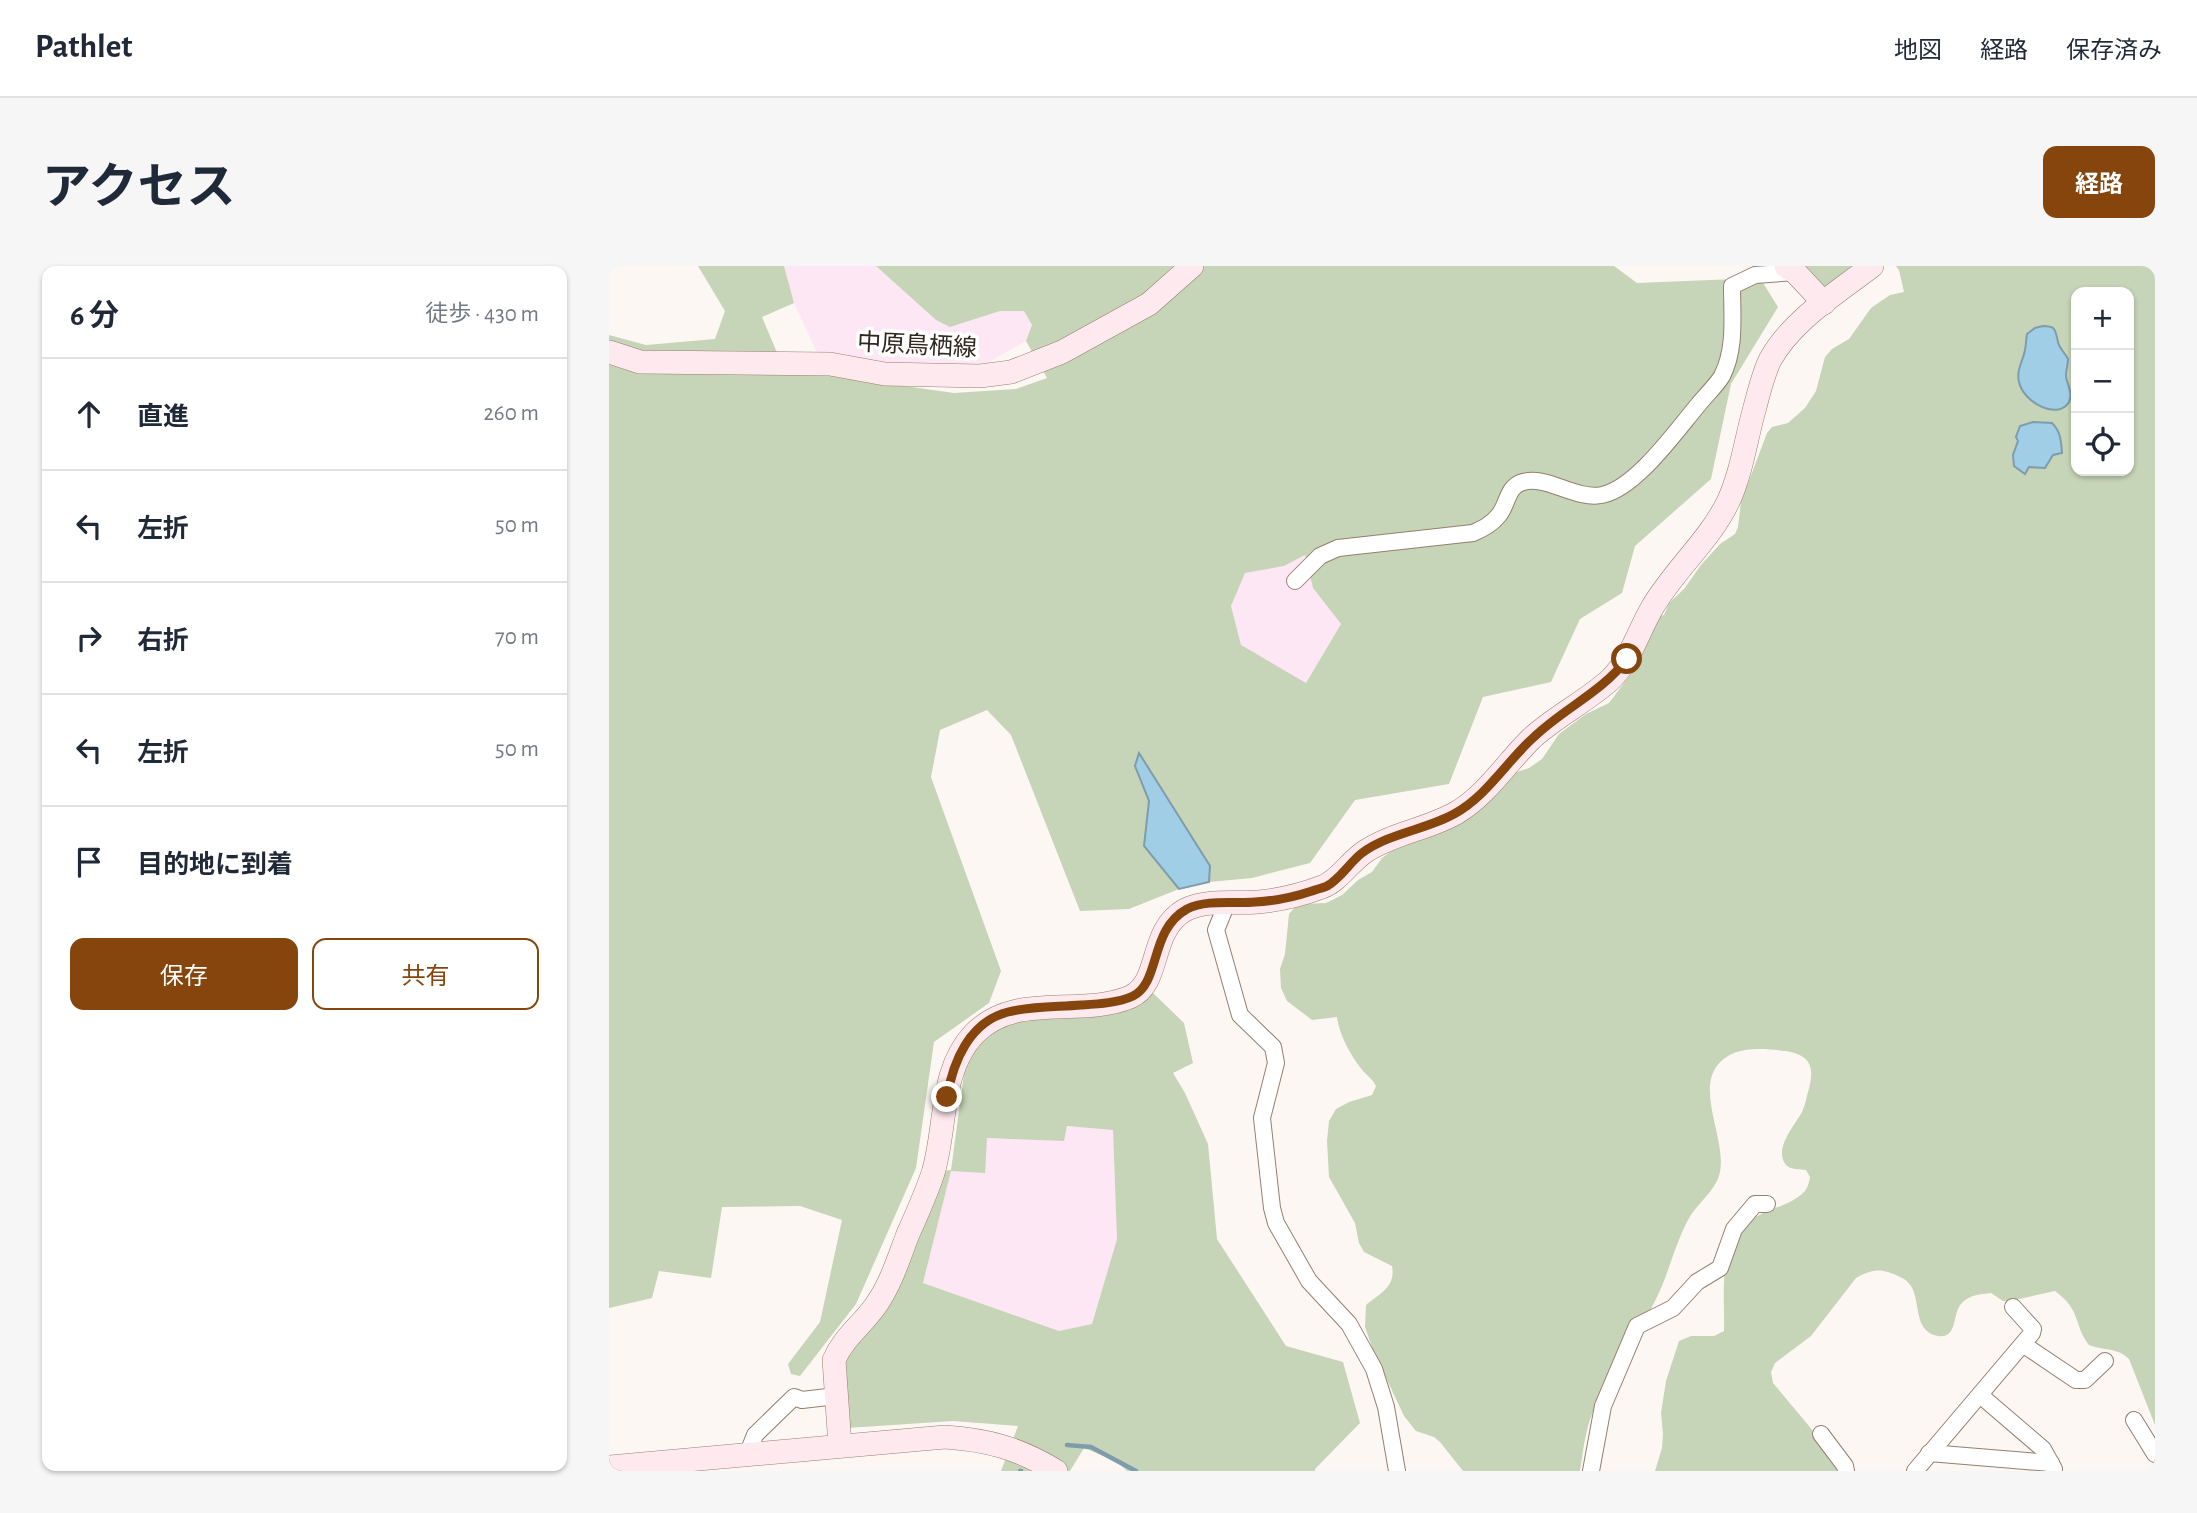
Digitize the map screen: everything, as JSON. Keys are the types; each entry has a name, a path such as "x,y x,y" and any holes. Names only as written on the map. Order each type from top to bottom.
{"street":[{"name":"中原鳥栖線","path":"609,352 641,362 830,365 885,374 980,376 1011,372 1062,352 1149,304 1192,266"},
{"path":"840,1446 834,1360 839,1348 872,1312 883,1295 934,1169 951,1073 965,1044 976,1031 1006,1012 1093,1004 1134,995 1144,988 1166,928 1177,915 1190,907 1296,896 1328,885 1362,853 1389,838 1454,814 1478,797 1536,734 1601,687 1627,659 1652,609 1717,523 1731,496 1762,380 1771,358 1794,328 1872,266"},
{"path":"1295,580 1320,556 1338,548 1473,533 1488,527 1501,513 1511,490 1523,482 1544,482 1581,495 1601,495 1619,489 1654,458 1721,376 1731,348 1732,286 1755,275 1791,269 1824,303"},
{"path":"1227,903 1216,930 1240,1015 1273,1047 1276,1063 1262,1118 1276,1223 1308,1281 1349,1324 1365,1350 1386,1407 1397,1471"},
{"path":"1591,1471 1603,1406 1637,1326 1673,1308 1697,1282 1720,1269 1734,1228 1755,1204 1767,1203"},
{"path":"1915,1471 2024,1345 2033,1329 2013,1307"},
{"path":"2024,1345 2075,1380 2085,1380 2105,1361"},
{"path":"1980,1395 2043,1449 2053,1467"},
{"path":"747,1455 755,1435 794,1397 802,1400 836,1396"},
{"path":"2134,1420 2155,1454"},
{"path":"1821,1434 1846,1471"},
{"path":"609,1467 945,1437 968,1439 1015,1450 1056,1471"},
{"path":"1929,1453 2053,1467"}],"shaded area":[{"path":"784,266 876,266 936,320 950,327 1000,311 1024,311 1032,324 1026,341 984,365 927,369 818,355 794,303"},
{"path":"1305,555 1313,588 1341,624 1306,683 1240,645 1231,606 1245,573 1284,566"},
{"path":"1067,1126 1113,1130 1117,1239 1092,1324 1059,1331 923,1283 951,1170 987,1138 1063,1141"}],"green space":[{"path":"698,266 784,266 794,303 762,317 778,355 656,354 609,345 609,335 646,345 715,339 725,311"},
{"path":"876,266 1614,266 1637,283 1760,278 1778,307 1731,384 1711,479 1635,546 1622,593 1580,619 1551,682 1483,697 1449,784 1355,800 1310,863 1252,878 1209,882 1210,866 1139,754 1135,766 1149,801 1144,846 1179,889 1129,909 1080,911 1011,735 987,710 940,730 931,777 1001,971 989,1003 934,1042 916,1168 856,1304 800,1376 791,1374 788,1364 820,1322 842,1220 800,1206 722,1207 711,1278 659,1271 652,1298 609,1308 609,362 812,373 954,393 1016,389 1047,378 1026,341 1032,325 1024,311 1000,311 950,327 936,320","holes":["1305,555 1313,588 1341,624 1306,683 1241,645 1231,606 1245,573 1284,566"]},
{"path":"1796,266 1861,266 1824,293"},
{"path":"1896,266 2155,266 2155,1425 2129,1359 2115,1351 2089,1345 2073,1311 2055,1291 2010,1301 2003,1301 1991,1293 1971,1297 1958,1308 1949,1334 1938,1336 1930,1333 1921,1323 1909,1283 1894,1274 1876,1271 1856,1278 1811,1336 1775,1363 1771,1372 1773,1383 1819,1438 1839,1471 1655,1471 1662,1448 1661,1413 1666,1381 1679,1341 1691,1336 1714,1336 1724,1331 1725,1269 1736,1235 1752,1219 1796,1198 1807,1187 1810,1177 1806,1170 1788,1167 1782,1152 1786,1137 1805,1105 1811,1076 1809,1064 1806,1059 1794,1053 1752,1049 1732,1054 1718,1065 1711,1079 1712,1113 1721,1166 1717,1181 1688,1220 1654,1303 1631,1339 1596,1405 1588,1428 1580,1471 1463,1471 1440,1442 1416,1431 1404,1416 1365,1327 1366,1305 1389,1284 1393,1273 1392,1266 1364,1252 1359,1243 1355,1223 1329,1177 1327,1141 1329,1121 1336,1109 1372,1095 1376,1086 1351,1054 1337,1017 1312,1020 1287,1001 1281,988 1280,969 1285,954 1289,914 1295,907 1326,903 1342,895 1358,880 1372,872 1390,852 1466,820 1478,812 1493,790 1514,773 1529,768 1542,759 1559,734 1586,714 1609,703 1637,666 1654,617 1664,615 1669,603 1684,589 1701,565 1720,544 1735,534 1741,502 1767,433 1772,427 1788,423 1805,408 1816,391 1825,357 1832,349 1849,339 1871,308 1890,295 1904,292"},
{"path":"1153,993 1184,1023 1193,1063 1173,1073 1208,1144 1217,1239 1286,1346 1343,1362 1360,1423 1315,1471 1127,1471 1116,1461 1084,1448 1070,1471 1001,1471 1018,1426 953,1421 847,1428 841,1355 942,1171 951,1170 967,1052 990,1030 1033,1017 1130,1010","holes":["1067,1126 1113,1130 1117,1239 1092,1324 1059,1331 923,1283 951,1171 985,1173 987,1138 1064,1141"]}],"water":[{"path":"2043,326 2055,330 2068,359 2066,375 2070,398 2064,407 2057,410 2041,407 2034,402 2022,389 2018,378 2027,334"},
{"path":"2033,422 2052,423 2055,426 2059,433 2062,453 2053,455 2045,468 2029,467 2025,474 2014,466 2013,455 2020,426"},
{"path":"1139,753 1210,866 1209,882 1179,889 1144,846 1149,801 1135,766"}],"waterway":[{"path":"1067,1445 1091,1447 1136,1471"}],"route":[{"path":"947,1097 957,1058 976,1031 990,1020 1006,1012 1093,1004 1134,995 1144,988 1166,928 1177,915 1190,907 1296,896 1328,885 1362,853 1389,838 1454,814 1478,797 1536,734 1601,687 1627,659"}]}
